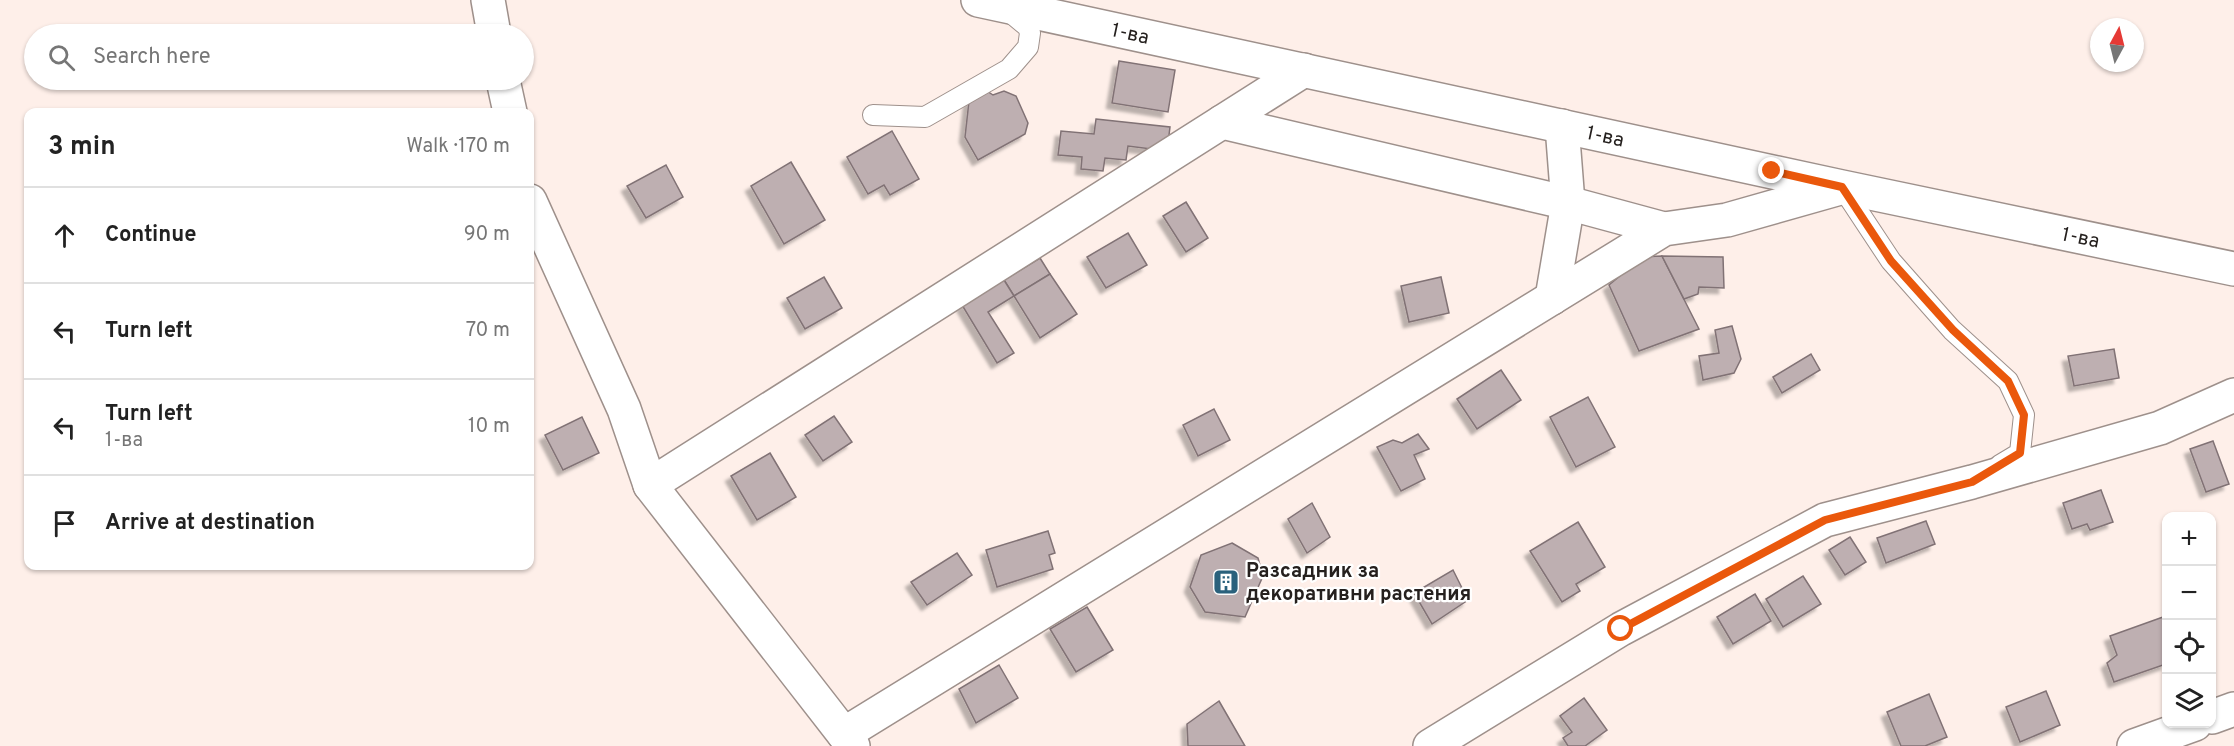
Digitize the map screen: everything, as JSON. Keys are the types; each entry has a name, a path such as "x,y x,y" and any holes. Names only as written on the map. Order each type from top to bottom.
{"street":[{"path":"488,0 492,24"},
{"name":"1-ва","path":"988,2 1842,187 2234,268"},
{"path":"650,485 1304,70"},
{"path":"505,90 509,108"},
{"path":"1222,122 1568,202 1664,229"},
{"path":"1552,298 1568,202 1562,126"},
{"path":"534,210 624,409 650,485 848,740 1664,229 1727,220 1842,187"},
{"path":"1430,746 1621,629 1825,520 1972,482 2160,428 2234,395"},
{"path":"2216,715 2234,709"},
{"path":"2134,746 2182,728"}],"lane":[{"path":"873,115 925,117 1009,69 1028,47 1030,33 1024,21 988,2"},
{"path":"1842,187 1891,261 1953,330 2008,381 2024,415 2020,453 1972,482"}],"building":[{"path":"1119,61 1175,70 1168,112 1112,103"},
{"path":"987,91 993,95 1004,91 1016,96 1028,123 1025,134 978,160 965,137 969,101"},
{"path":"1096,119 1170,127 1167,151 1128,146 1126,160 1105,158 1103,171 1081,169 1082,157 1058,155 1061,131 1094,134"},
{"path":"892,131 919,179 890,195 884,185 868,194 847,157"},
{"path":"791,162 825,220 784,244 751,186"},
{"path":"666,165 683,197 646,218 627,186"},
{"path":"1186,202 1208,238 1186,252 1163,216"},
{"path":"1128,233 1147,265 1106,288 1087,257"},
{"path":"1662,256 1699,329 1639,351 1609,285 1621,275 1619,266 1638,257"},
{"path":"1662,256 1723,257 1724,288 1699,287 1698,294 1684,299"},
{"path":"1040,258 1050,274 1014,296 1004,280"},
{"path":"1050,274 1077,314 1040,338 1014,296"},
{"path":"824,277 842,308 805,329 787,298"},
{"path":"1441,277 1449,313 1409,322 1401,286"},
{"path":"1004,280 1014,296 988,312 1014,353 997,363 962,305"},
{"path":"1732,326 1741,359 1734,373 1703,380 1699,356 1719,353 1715,330"},
{"path":"2114,349 2119,378 2074,386 2068,356"},
{"path":"1811,354 1820,370 1782,393 1773,377"},
{"path":"1501,370 1521,400 1477,429 1457,399"},
{"path":"1588,397 1615,447 1576,467 1550,417"},
{"path":"1214,409 1230,440 1198,456 1183,425"},
{"path":"834,416 852,442 823,461 805,435"},
{"path":"582,417 599,453 563,470 545,435"},
{"path":"1418,434 1429,449 1414,455 1425,479 1401,491 1377,447 1393,440 1402,443"},
{"path":"2213,441 2229,484 2206,492 2190,449"},
{"path":"770,453 796,497 757,520 731,476"},
{"path":"2101,490 2113,522 2090,530 2087,524 2072,529 2063,503"},
{"path":"1312,503 1330,537 1307,553 1288,519"},
{"path":"1926,521 1935,544 1886,563 1877,538"},
{"path":"1578,522 1605,567 1576,584 1580,591 1562,602 1530,551"},
{"path":"1048,531 1055,553 1049,555 1053,569 997,587 986,550"},
{"path":"1850,537 1866,562 1845,575 1829,550"},
{"name":"Разсадник за декоративни растения","path":"1232,543 1258,558 1263,576 1245,617 1205,612 1190,587 1201,555"},
{"path":"957,553 972,575 927,605 911,582"},
{"path":"1453,570 1468,600 1432,624 1414,593"},
{"path":"1803,576 1821,604 1783,627 1766,599"},
{"path":"1755,594 1771,621 1733,644 1717,617"},
{"path":"1087,607 1113,650 1076,672 1050,629"},
{"path":"2162,617 2162,665 2114,682 2107,663 2117,655 2110,636"},
{"path":"999,665 1018,698 976,723 959,689"},
{"path":"2046,691 2060,725 2020,742 2006,707"},
{"path":"1929,694 1947,737 1925,746 1901,746 1887,712"},
{"path":"1584,698 1607,730 1585,746 1568,746 1563,738 1572,732 1560,716"},
{"path":"1219,701 1245,746 1188,746 1187,724"}],"place":[{"name":"Разсадник за декоративни растения","path":"1226,582"}],"route":[{"path":"1621,629 1825,520 1972,482 2020,453 2024,415 2008,381 1953,330 1891,261 1842,187 1772,171"}]}
